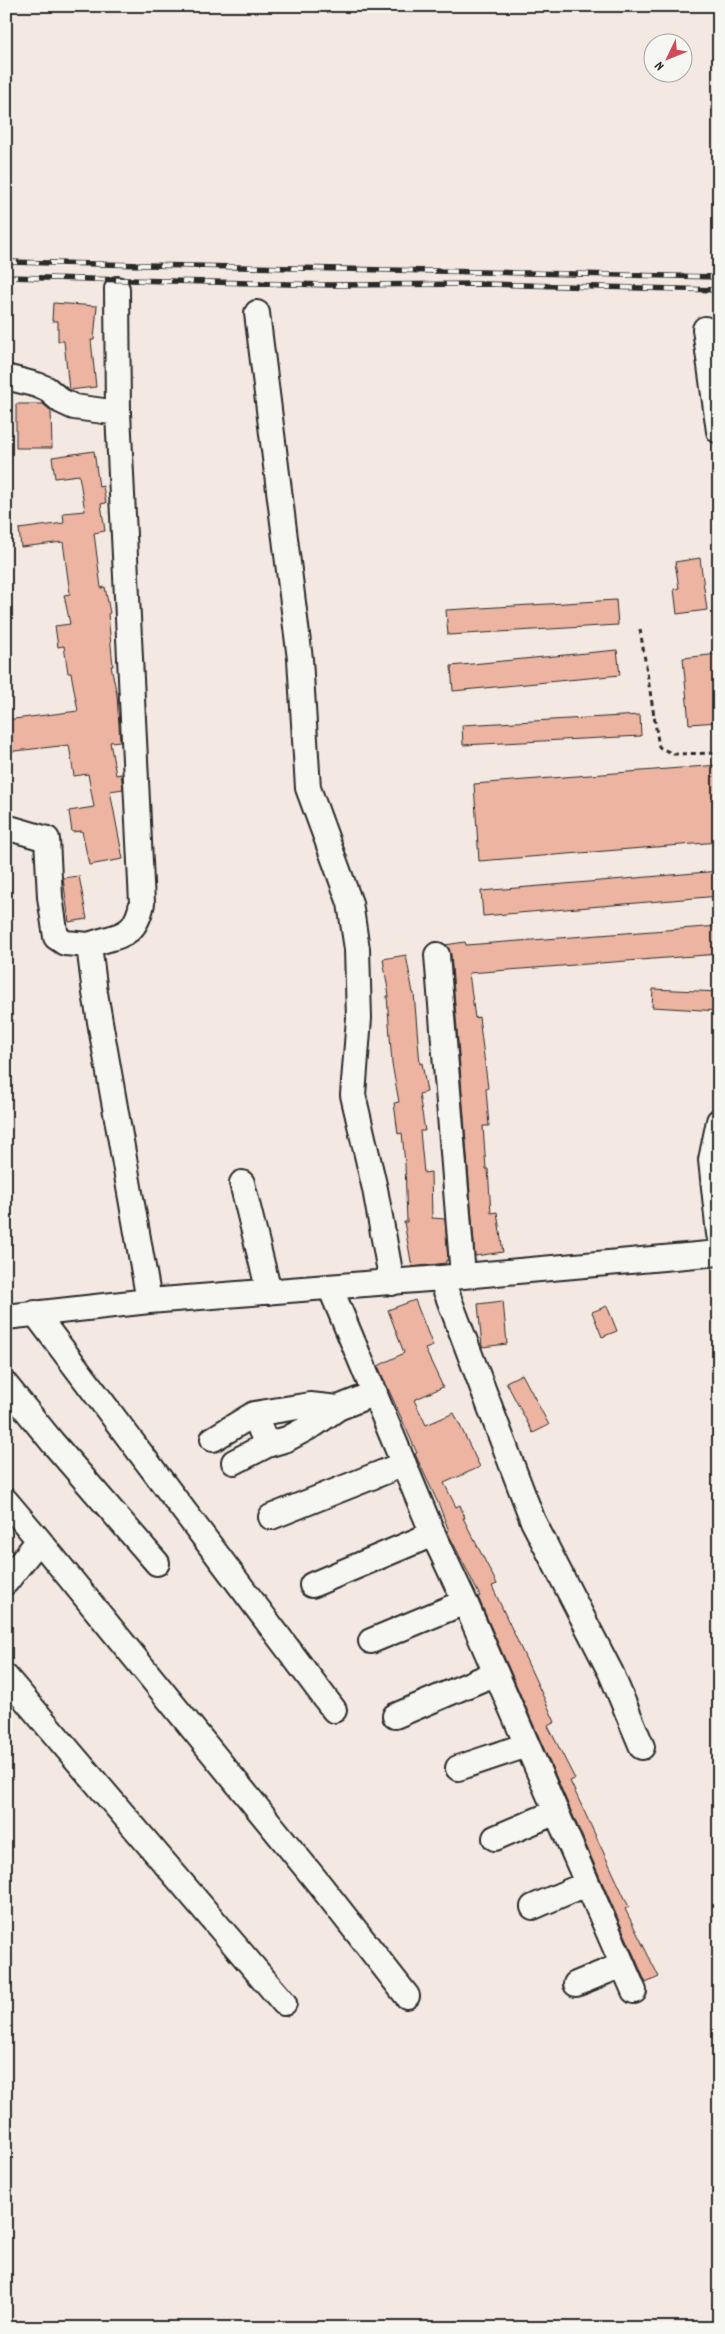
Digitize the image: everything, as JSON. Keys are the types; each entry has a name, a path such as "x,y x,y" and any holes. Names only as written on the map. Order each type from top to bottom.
{"street":[{"path":"6,827 47,839 50,897 56,937 65,943 89,945 128,932 136,925 142,903 118,413 117,289"},
{"path":"257,313 300,659 308,788 350,903 357,949 360,1018 353,1095 375,1190 392,1282"},
{"path":"705,328 719,430"},
{"path":"6,377 37,385 74,408 118,413"},
{"path":"89,945 95,993 149,1301"},
{"path":"436,955 452,1277 533,1521 611,1673 642,1747"},
{"path":"719,1121 711,1160 719,1234"},
{"path":"242,1183 269,1292"},
{"path":"6,1317 149,1301 452,1277 719,1253"},
{"path":"330,1287 433,1534 465,1602 634,1991"},
{"path":"35,1313 334,1710"},
{"path":"6,1385 53,1444 157,1564"},
{"path":"234,1462 266,1445 308,1428 338,1408 375,1393"},
{"path":"213,1440 254,1414 310,1405 338,1408"},
{"path":"254,1414 266,1445"},
{"path":"271,1517 404,1464"},
{"path":"6,1502 320,1885 407,1996"},
{"path":"312,1585 433,1534"},
{"path":"6,1582 39,1540"},
{"path":"372,1641 465,1602"},
{"path":"394,1716 496,1673"},
{"path":"6,1677 284,2003"},
{"path":"458,1768 527,1745"},
{"path":"495,1838 556,1812"},
{"path":"533,1907 586,1884"},
{"path":"576,1984 622,1966"}],"path":[{"path":"640,629 658,747 673,754 719,753"}],"building":[{"path":"53,303 97,306 94,340 91,340 96,387 69,390 64,341 58,341 58,321 52,321"},
{"path":"16,404 43,404 51,411 52,448 16,448"},
{"path":"94,451 99,487 103,486 106,503 101,504 105,531 94,533 101,588 105,587 110,613 108,614 113,666 111,666 117,695 120,741 110,742 116,775 121,774 123,789 110,791 123,859 89,865 82,831 72,832 69,811 94,807 88,774 74,776 69,745 6,752 6,720 78,711 71,673 68,673 64,646 58,647 55,626 70,624 64,595 70,594 63,542 21,547 19,529 64,523 63,513 85,511 79,475 55,478 52,457"},
{"path":"700,558 707,610 677,614 674,589 679,588 675,562"},
{"path":"616,600 618,625 448,635 446,610"},
{"path":"617,650 620,675 453,691 451,666"},
{"path":"718,654 719,722 689,724 683,658"},
{"path":"640,715 641,736 463,745 462,725"},
{"path":"719,765 719,842 479,861 474,784"},
{"path":"719,871 719,896 483,916 481,891"},
{"path":"79,876 87,919 69,922 63,878"},
{"path":"719,926 719,954 469,973 475,1018 479,1017 488,1088 486,1089 489,1126 483,1126 491,1213 497,1212 503,1252 475,1256 451,954 445,945 465,942 466,945"},
{"path":"406,955 414,993 420,1064 422,1063 427,1092 419,1094 425,1131 420,1131 424,1173 431,1172 432,1218 445,1219 448,1260 446,1260 446,1263 412,1267 404,1222 407,1222 405,1164 402,1133 398,1134 394,1103 399,1102 392,1064 387,996 389,996 383,959"},
{"path":"653,989 719,992 719,1011 652,1007"},
{"path":"415,1300 433,1346 425,1349 443,1387 414,1400 426,1425 454,1413 480,1467 444,1483 456,1507 460,1505 465,1518 463,1518 497,1584 492,1586 555,1722 548,1726 575,1779 570,1781 629,1907 625,1909 659,1977 646,1983 478,1597 480,1596 447,1531 449,1531 439,1505 378,1366 404,1353 388,1310"},
{"path":"503,1301 507,1344 482,1347 478,1304"},
{"path":"607,1306 617,1331 602,1337 592,1312"},
{"path":"522,1374 549,1425 533,1433 506,1382"}],"railway":[{"path":"6,262 719,277"},
{"path":"6,277 331,285 485,284 719,290"}]}
